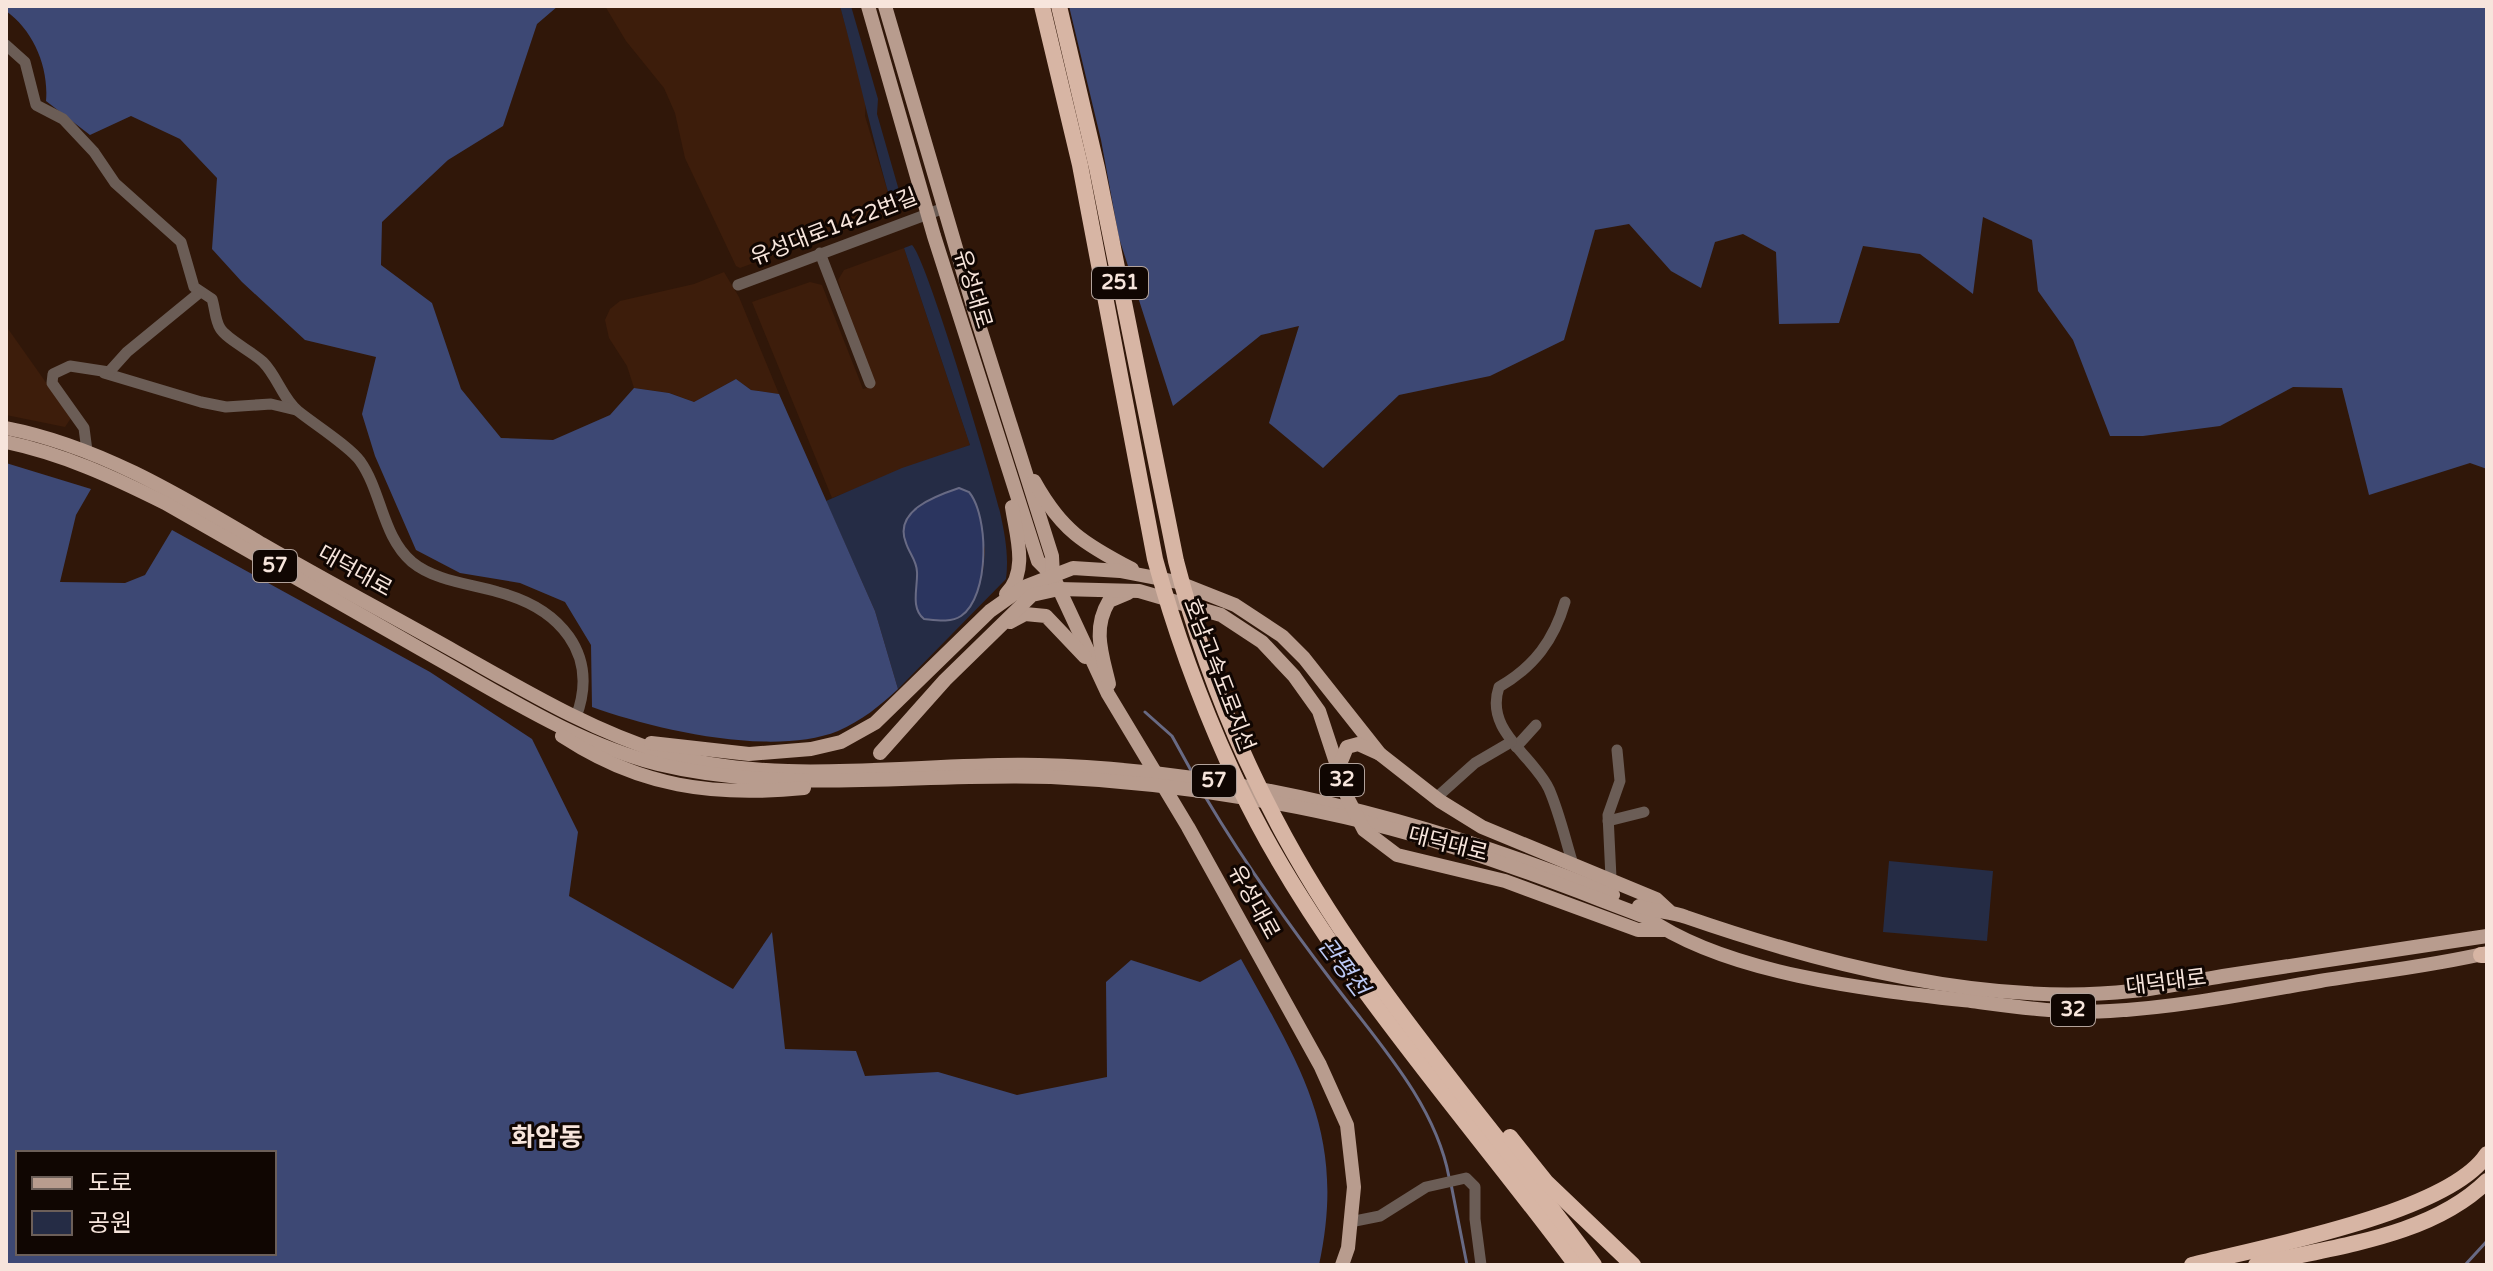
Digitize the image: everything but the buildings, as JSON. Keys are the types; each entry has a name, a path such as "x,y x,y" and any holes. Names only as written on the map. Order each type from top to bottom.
{"highway":[{"name":"호남고속도로지선","path":"1042,6 1080,165 1155,559 1171,618 1239,786 1306,901 1454,1108 1576,1265"},
{"name":"호남고속도로지선","path":"1059,6 1097,168 1176,561 1191,620 1256,782 1285,838 1354,948 1594,1265"},
{"path":"1354,948 1370,956 1546,1182 1633,1265"},
{"path":"2192,1265 2396,1212 2453,1186 2487,1154"},
{"path":"2256,1265 2403,1229 2469,1199 2487,1181"}],"main road":[{"name":"유성대로","path":"868,6 927,213 1008,471 1038,561 1056,582"},
{"name":"유성대로","path":"885,6 1052,556 1056,582 1114,704 1188,827 1320,1065 1347,1125 1354,1187 1342,1265"},
{"name":"대덕대로","path":"6,428 87,451 179,495 576,717 636,743"},
{"name":"대덕대로","path":"6,442 86,465 165,503 534,713"},
{"name":"32","path":"1016,443 1035,483 1063,525 1090,548 1143,574"},
{"path":"636,743 749,754 811,749 841,742 875,723 1012,587 1019,567 1008,471"},
{"name":"대덕대로","path":"1056,582 1073,568 1143,574 1212,594 1282,636 1304,658 1380,754 1436,798 1482,827 1611,878 1656,899 1669,911"},
{"path":"1118,589 1112,580 1118,575 1143,574"},
{"path":"990,611 1024,587 1056,582"},
{"path":"880,753 914,712 995,630 1032,595 1056,582"},
{"name":"대덕대로","path":"1056,582 1139,591 1221,615 1262,642 1294,676 1319,711 1348,799 1364,830 1397,855 1505,881 1638,930 1664,930"},
{"path":"1114,704 1098,633 1099,621 1109,601 1139,591"},
{"path":"995,630 1025,614 1046,616 1094,666"},
{"path":"534,713 571,742 655,781 726,791 804,788"},
{"name":"57","path":"534,713 617,752 720,776 840,780 1045,771"},
{"name":"57","path":"636,743 669,755 791,770 1045,771 1222,782 1382,822"},
{"path":"1338,769 1347,747 1358,744 1380,754"},
{"name":"대덕대로","path":"1382,822 1646,917 1664,930 1730,955 1826,982 1992,1004 2094,1011 2192,1002 2485,954"},
{"name":"대덕대로","path":"1382,822 1479,843 1652,911 1669,911 1767,945 1855,968 1982,987 2068,994 2132,991 2487,936"}],"street":[{"path":"6,45 25,62 36,105 63,119 94,152 115,183 181,242 199,293 212,299 221,330 266,364 296,410 357,457 373,486 395,543 414,564 466,585 524,601 563,629 574,642 584,670 583,700 576,717"},
{"name":"유성대로1422번길","path":"738,285 944,208"},
{"path":"820,253 870,383"},
{"path":"104,373 113,369 127,352 199,293"},
{"path":"87,451 84,428 52,379 56,370 65,366 104,373 220,406 271,404 296,410"},
{"path":"1565,602 1558,629 1538,659 1497,691 1495,709 1514,744 1548,788 1572,861"},
{"path":"1436,798 1475,763 1514,744 1536,725"},
{"path":"1611,878 1608,821 1620,781 1617,750"},
{"path":"1608,821 1644,812"},
{"path":"1350,1222 1380,1216 1426,1187 1466,1178 1475,1187 1475,1219 1481,1265"}],"shaded area":[{"path":"6,6 558,6 537,24 503,126 448,160 382,222 381,265 432,303 461,389 501,438 553,440 610,415 634,388 669,393 694,402 736,379 751,390 779,394 875,611 898,689 870,713 838,731 781,741 748,741 681,732 592,707 591,645 565,602 520,583 460,573 416,550 375,456 362,414 376,357 305,340 242,282 212,249 217,178 180,139 131,116 90,135 46,101 45,75 37,50 24,28 6,11"},
{"path":"605,6 840,6 866,98 865,116 894,212 740,268 736,266 685,158 675,113 664,88 626,41"},
{"path":"1069,6 2487,6 2487,469 2470,463 2369,495 2342,388 2293,387 2220,426 2143,436 2110,436 2073,340 2038,291 2032,240 1983,217 1973,294 1920,254 1863,246 1839,323 1779,324 1776,252 1743,234 1715,242 1701,288 1671,271 1629,224 1595,230 1564,340 1490,376 1399,395 1323,468 1269,423 1299,326 1261,335 1173,406 1119,238 1101,140"},
{"path":"904,248 970,445 832,498 752,302 810,282 822,285 863,389 870,387 838,280 844,270"},
{"path":"724,272 739,297 779,394 751,390 736,379 694,402 670,393 634,388 627,366 609,338 605,320 610,309 620,301 694,284"},
{"path":"6,326 71,418 65,427 6,415"},
{"path":"6,463 91,489 76,515 60,582 125,583 145,575 172,530 430,672 532,739 578,832 569,896 733,989 772,932 785,1049 856,1051 865,1076 938,1072 1017,1095 1107,1077 1106,982 1131,960 1200,982 1241,959 1299,1069 1313,1104 1327,1178 1326,1219 1319,1265 6,1265"},
{"path":"959,488 969,492 976,503 983,537 982,574 970,606 961,616 953,620 924,619 917,609 917,568 906,543 905,522 928,500"}],"green space":[{"path":"840,6 851,6 878,99 877,114 902,201 894,212 879,160"},
{"path":"912,245 920,259 944,327 1000,512 1007,562 1006,579 898,689 875,611 826,501 902,468 970,445 904,248","holes":["974,498 985,550 983,572 917,584 916,563 906,545 907,517 931,500"]},
{"path":"1889,861 1993,871 1987,941 1883,932"}],"waterway":[{"name":"관평천","path":"1145,712 1172,736 1193,774"},
{"name":"관평천","path":"1206,798 1314,958 1401,1072 1431,1123 1449,1177"},
{"name":"관평천","path":"1451,1184 1467,1265"},
{"path":"2465,1265 2487,1241"}],"district":[{"name":"화암동","path":"547,1137"}]}
